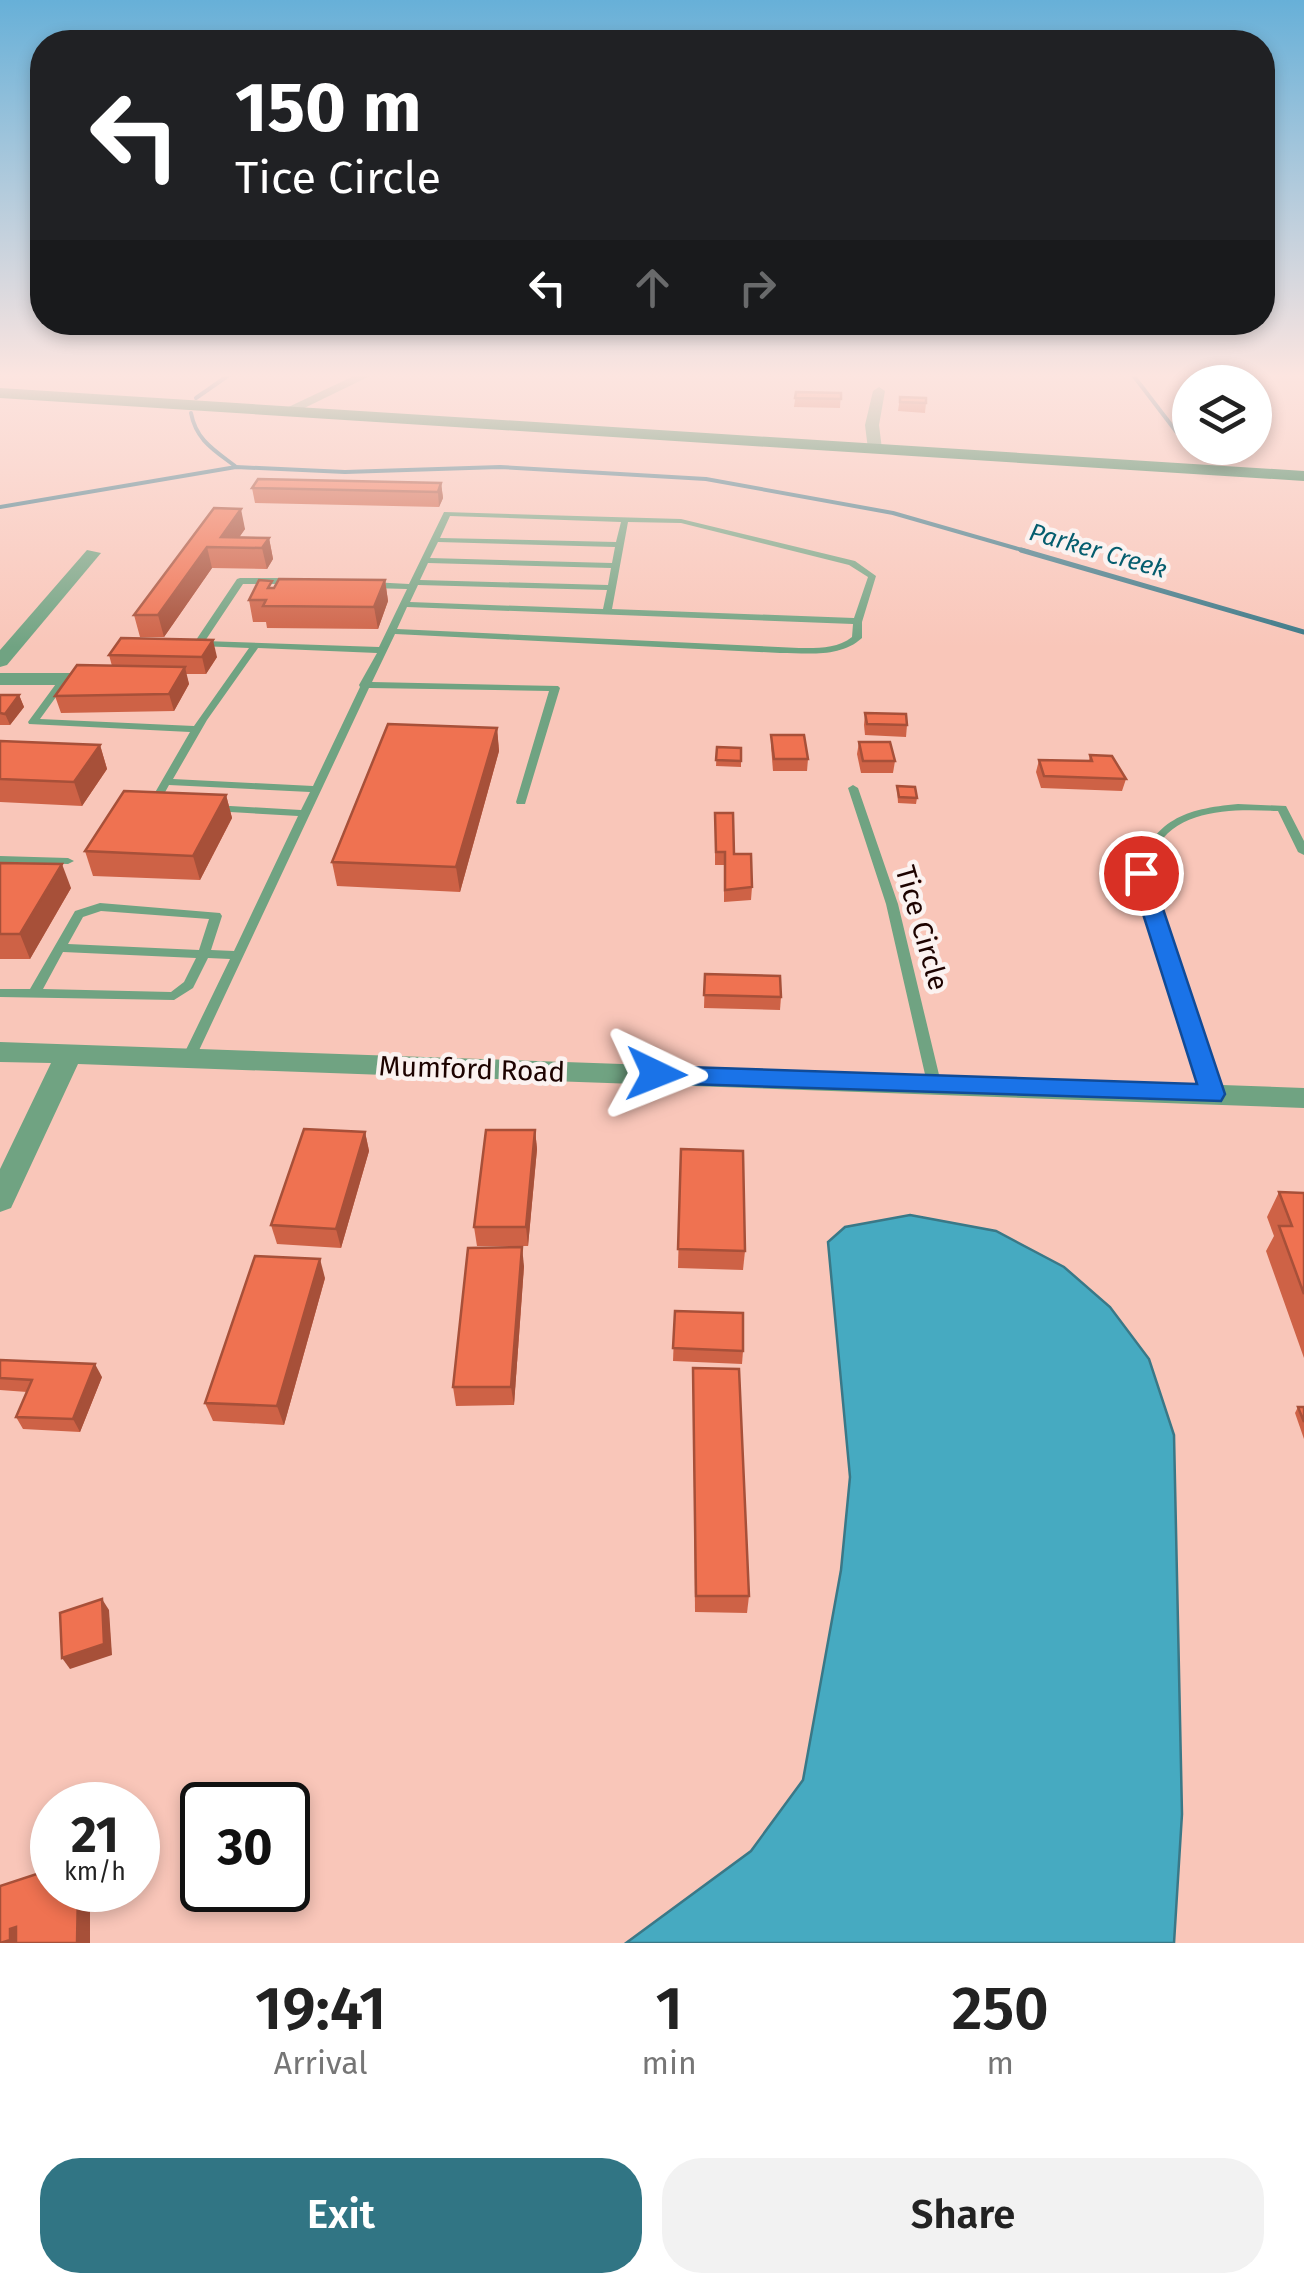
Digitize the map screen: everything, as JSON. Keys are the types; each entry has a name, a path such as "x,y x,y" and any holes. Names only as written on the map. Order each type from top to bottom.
{"main road":[{"path":"1140,466 1304,476"}],"street":[{"path":"0,661 93,553"},
{"path":"0,679 96,679"},
{"name":"Mumford Road","path":"0,1052 1304,1098"},
{"path":"0,1200 68,1054"}],"lane":[{"path":"189,1058 304,812 390,631 413,584 424,560 447,514 626,519 702,526 864,567 872,576 868,596 854,621 857,638 850,646 780,650 390,631"},
{"path":"607,610 626,519"},
{"path":"434,540 620,545"},
{"path":"424,560 616,566"},
{"path":"298,581 240,582 199,643 381,650"},
{"path":"354,584 612,588"},
{"path":"403,604 854,621"},
{"path":"174,806 156,806 153,801 254,646"},
{"path":"64,679 33,722 197,729"},
{"path":"364,686 555,688 521,802"},
{"path":"165,782 315,789"},
{"name":"Tice Circle","path":"854,788 892,904 934,1083"},
{"path":"1212,1094 1141,873 1144,858 1172,825 1199,809 1219,806 1282,808 1304,852"},
{"path":"193,807 304,812"},
{"path":"0,859 68,861"},
{"path":"0,994 174,996 189,985 216,916 100,907 80,914 34,994"},
{"path":"60,948 238,955"}],"water":[{"path":"910,1215 996,1231 1064,1267 1110,1307 1149,1359 1174,1435 1182,1814 1174,1943 626,1943 751,1851 803,1780 841,1570 850,1477 828,1242 845,1227"}],"building":[{"path":"258,479 441,483 438,492 252,488"},
{"path":"214,508 241,509 221,537 269,538 262,548 207,547 158,615 134,615"},
{"path":"279,579 385,580 374,607 263,606 266,600 249,600 259,580 272,581 268,588 274,588"},
{"path":"121,638 213,640 202,657 109,655"},
{"path":"77,665 185,667 169,694 55,696"},
{"path":"0,695 19,695 5,714 0,713"},
{"path":"865,713 906,714 907,725 867,724"},
{"path":"388,724 497,728 456,867 332,862"},
{"path":"771,735 804,735 808,759 774,759"},
{"path":"0,741 100,745 74,782 0,779"},
{"path":"859,742 890,742 895,761 863,761"},
{"path":"717,747 741,748 741,761 716,760"},
{"path":"1090,755 1112,756 1126,779 1044,776 1039,760 1092,761"},
{"path":"897,786 915,787 917,798 899,797"},
{"path":"124,791 226,795 193,856 85,851"},
{"path":"715,813 733,813 734,854 751,854 752,887 725,890 725,852 716,852"},
{"path":"0,863 62,864 20,934 0,934"},
{"path":"705,974 780,976 781,997 704,995"},
{"path":"304,1129 365,1132 336,1229 271,1225"},
{"path":"486,1130 535,1130 526,1227 474,1227"},
{"path":"681,1149 743,1151 745,1251 678,1249"},
{"path":"1279,1192 1304,1193 1304,1294 1279,1226 1292,1226"},
{"path":"522,1247 511,1387 453,1387 468,1248"},
{"path":"255,1256 320,1259 277,1406 205,1403"},
{"path":"675,1311 743,1313 743,1351 673,1348"},
{"path":"0,1360 95,1364 73,1419 16,1417 32,1380 0,1378"},
{"path":"693,1368 739,1369 749,1596 696,1596"},
{"path":"102,1599 104,1644 62,1658 60,1613"},
{"path":"30,1876 30,1912 78,1912 77,1943 16,1943 16,1927 10,1929 10,1940 0,1943 0,1886"}],"waterway":[{"name":"Parker Creek","path":"0,507 236,467 345,472 500,467 706,479 893,513 1029,552"},
{"name":"Parker Creek","path":"1021,550 1304,632"}],"route":[{"path":"656,1074 1212,1094 1141,873"}]}
